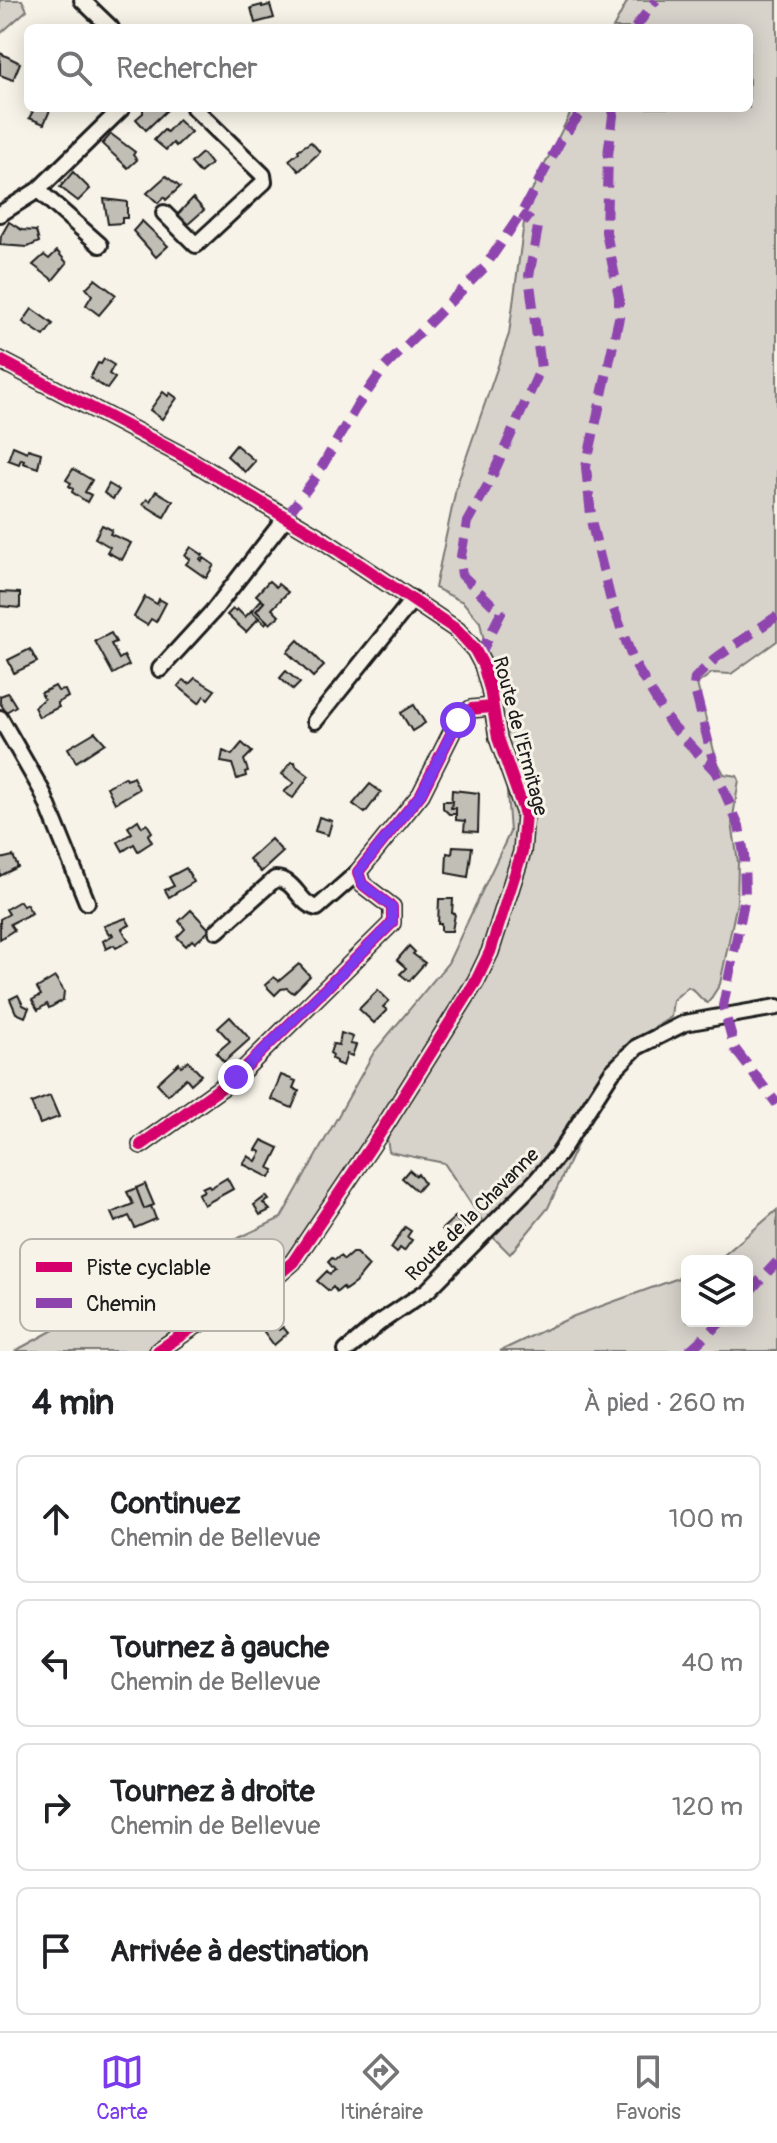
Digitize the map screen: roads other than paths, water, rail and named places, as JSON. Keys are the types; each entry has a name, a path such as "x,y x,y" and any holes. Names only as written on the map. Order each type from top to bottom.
{"street":[{"path":"82,0 107,24"},
{"path":"0,214 38,190 118,112"},
{"path":"164,213 196,245 264,182 263,175 198,112"},
{"path":"38,190 100,245"},
{"name":"Route de l'Ermitage","path":"0,360 159,443 286,517 457,630 475,650 486,673 498,738 522,801 526,827 519,864 484,967 384,1127 293,1262 284,1270"},
{"path":"160,669 214,610 286,517"},
{"path":"314,715 410,597"},
{"path":"217,931 275,879 288,882 309,906 317,908 358,872 421,794 458,720 471,709 492,707"},
{"path":"0,718 42,791 87,902"},
{"path":"141,1145 236,1077 392,923 392,907 362,884 358,872"},
{"name":"Route de la Chavanne","path":"346,1351 379,1323 428,1290 535,1182 559,1154 605,1082 628,1055 673,1027 698,1019 777,1007"},
{"name":"Route de l'Ermitage","path":"158,1351 187,1331"}]}
